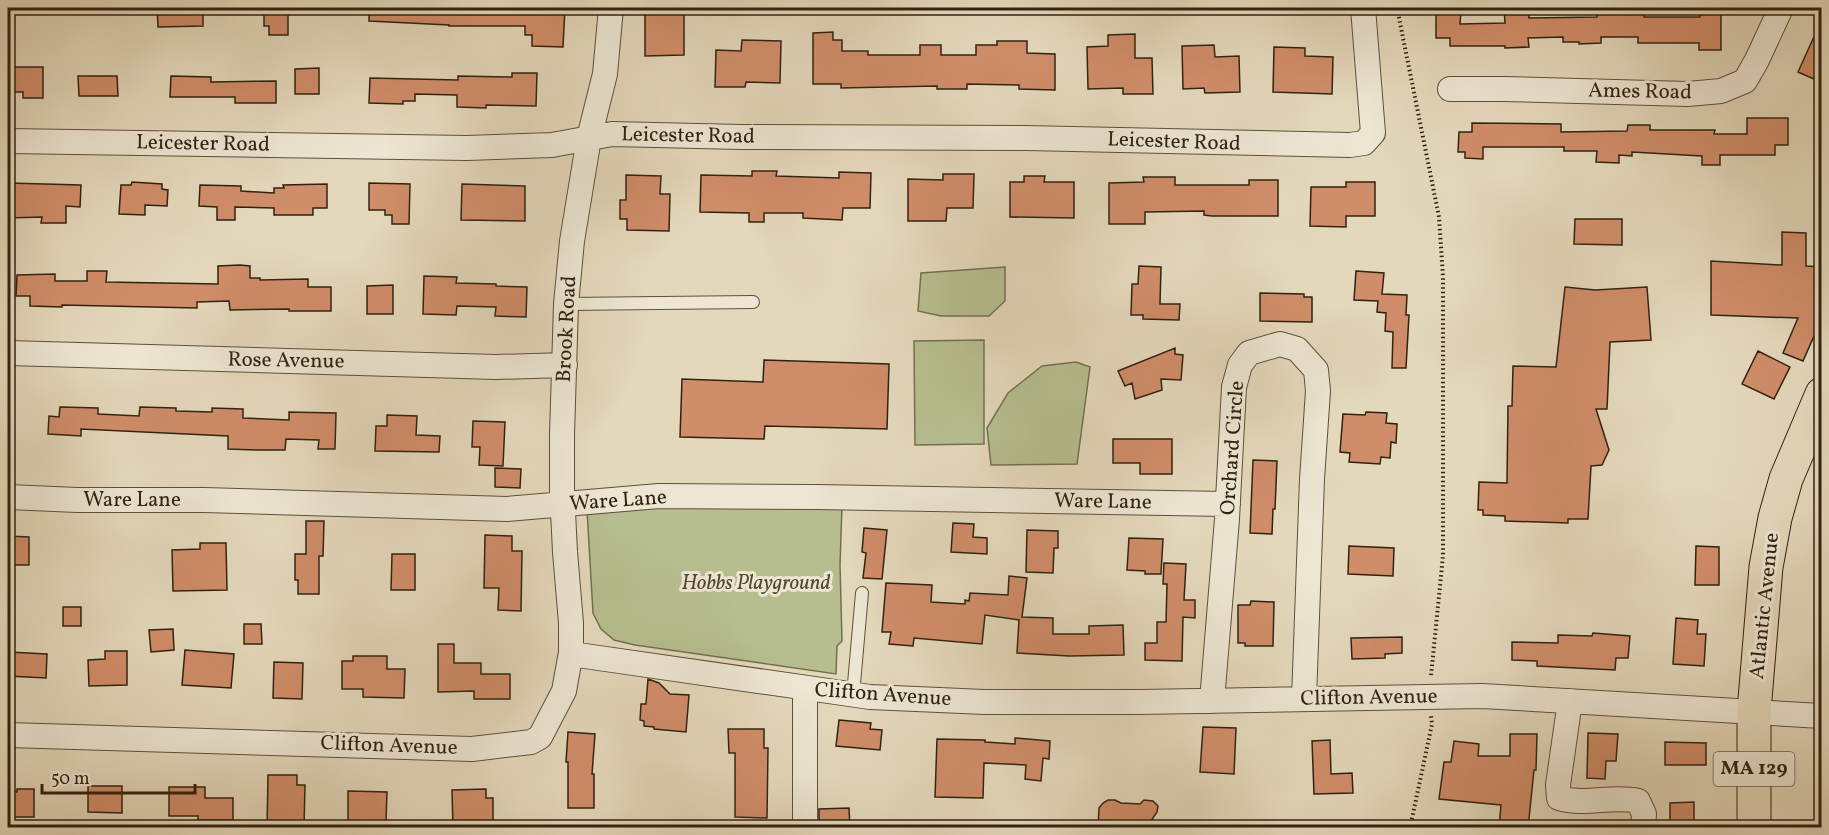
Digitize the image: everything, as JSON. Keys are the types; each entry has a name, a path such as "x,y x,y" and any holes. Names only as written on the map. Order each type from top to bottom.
{"main road":[{"name":"Atlantic Avenue","path":"1754,828 1754,711 1766,567 1775,518 1786,478 1819,407"}],"street":[{"name":"Brook Road","path":"571,654 563,505 562,435 566,304 572,241 590,138 605,74 611,8"},
{"name":"Leicester Road","path":"8,141 467,148 552,145 612,134 1013,138 1340,146 1364,143 1373,134 1363,8"},
{"name":"Ames Road","path":"1450,89 1688,94 1721,91 1745,81 1781,8"},
{"name":"Orchard Circle","path":"1212,701 1228,504 1234,387 1240,365 1249,353 1280,344 1297,349 1316,370 1318,391 1312,479 1304,699"},
{"name":"Rose Avenue","path":"8,353 496,367 565,365"},
{"name":"Ware Lane","path":"8,497 496,508 563,505 659,496 1228,504"},
{"name":"Clifton Avenue","path":"8,735 472,749 531,742 540,737 564,691 571,654 870,697 985,702 1482,696 1821,716"},
{"path":"805,689 805,828"},
{"path":"1570,701 1558,785 1559,798 1572,802 1627,798 1638,801 1644,814 1643,828"}],"lane":[{"path":"566,304 753,302"},
{"path":"853,695 862,593"}],"path":[{"path":"1397,8 1439,217 1443,278 1443,556 1429,696 1432,724 1410,828"}],"green space":[{"path":"1005,267 1005,301 989,316 941,316 918,311 921,273"},
{"path":"984,340 984,444 915,445 914,341"},
{"path":"1076,362 1090,367 1077,464 991,465 987,428 1008,393 1042,366"},
{"name":"Hobbs Playground","path":"649,504 842,505 840,565 842,641 837,646 836,674 635,645 614,640 601,629 593,613 587,510"}],"building":[{"path":"157,8 203,8 203,26 158,27"},
{"path":"264,8 288,8 288,35 269,35 269,26 264,26"},
{"path":"369,8 565,8 563,47 532,46 532,35 525,35 525,26 449,26 369,21"},
{"path":"1504,8 1529,8 1529,18 1597,17 1597,8 1644,8 1644,17 1700,17 1700,8 1721,8 1721,50 1699,50 1699,43 1638,43 1638,37 1601,37 1601,43 1579,44 1579,42 1563,42 1563,37 1528,38 1529,47 1505,48 1505,46 1450,46 1450,38 1436,38 1436,11 1461,11 1460,24 1505,23"},
{"path":"684,13 684,55 645,56 645,14"},
{"path":"1821,21 1821,82 1798,72"},
{"path":"833,32 833,40 842,40 842,51 868,51 868,55 920,55 920,45 941,45 941,55 976,55 976,45 997,45 997,41 1027,41 1027,53 1055,54 1055,90 1019,89 1019,85 967,84 967,89 937,89 937,86 841,88 841,84 813,84 813,33"},
{"path":"1135,34 1135,58 1152,58 1153,94 1123,94 1123,88 1088,89 1087,47 1108,46 1108,35"},
{"path":"742,40 781,41 780,83 746,82 745,87 715,87 716,50 741,51"},
{"path":"1214,45 1215,57 1239,56 1240,92 1205,93 1204,88 1183,89 1182,46"},
{"path":"1274,47 1305,48 1305,56 1333,57 1332,94 1273,92"},
{"path":"11,67 43,67 43,98 23,98 23,92 11,92"},
{"path":"319,68 319,94 295,94 295,69"},
{"path":"512,73 537,73 536,106 457,107 457,95 415,94 415,101 403,101 403,104 369,103 370,78 458,80 458,76 512,77"},
{"path":"78,76 117,76 118,96 79,96"},
{"path":"171,76 211,77 211,82 276,81 276,103 235,103 235,97 170,97"},
{"path":"1747,118 1788,118 1788,145 1775,145 1775,155 1720,155 1720,165 1702,165 1702,156 1632,152 1632,156 1619,155 1619,163 1596,162 1597,151 1564,151 1564,147 1483,147 1483,159 1465,158 1465,152 1458,152 1459,132 1472,132 1472,123 1561,124 1561,132 1627,131 1628,125 1650,125 1650,130 1715,130 1714,134 1747,134"},
{"path":"752,171 777,171 776,176 839,178 839,172 871,173 870,208 843,208 842,220 803,218 803,213 764,213 764,222 749,222 749,213 700,212 701,175 752,176"},
{"path":"943,174 974,174 973,208 947,208 946,221 908,221 908,179 943,180"},
{"path":"626,175 661,176 660,194 670,194 669,231 627,230 627,219 620,219 620,200 626,200"},
{"path":"1024,176 1045,176 1044,182 1074,182 1074,218 1010,217 1010,182 1024,182"},
{"path":"1143,177 1175,177 1175,185 1249,185 1249,180 1278,180 1278,216 1212,216 1204,215 1204,211 1145,212 1145,224 1109,224 1109,183 1144,182"},
{"path":"132,182 162,184 162,189 168,190 167,206 145,205 145,215 119,214 121,185 131,185"},
{"path":"1346,182 1375,182 1375,216 1346,216 1346,227 1310,226 1311,187 1346,187"},
{"path":"8,183 81,185 80,207 66,206 66,223 41,223 42,217 8,218"},
{"path":"369,183 410,184 409,224 392,224 392,215 385,215 385,210 369,210"},
{"path":"327,184 327,208 313,208 313,215 274,215 274,208 235,207 235,220 217,220 217,207 199,206 200,185 241,186 241,191 274,193 274,188 284,188 283,185"},
{"path":"462,184 525,186 525,221 461,220"},
{"path":"1575,219 1622,219 1622,245 1574,244"},
{"path":"1782,232 1806,233 1806,266 1821,267 1821,320 1803,361 1783,353 1798,318 1711,315 1711,261 1782,265"},
{"path":"218,266 250,266 250,278 260,278 260,280 308,279 308,287 331,287 331,311 230,310 229,301 197,302 197,308 30,306 30,296 16,296 17,275 55,274 55,281 87,281 87,271 107,271 106,282 218,284"},
{"path":"1139,266 1161,267 1160,304 1180,304 1179,320 1143,319 1143,315 1131,315 1132,284 1138,284"},
{"path":"1356,271 1384,273 1382,294 1407,295 1406,315 1409,315 1406,368 1392,368 1393,332 1385,331 1386,313 1377,312 1378,301 1354,300"},
{"path":"424,276 457,277 456,283 527,287 526,317 495,316 496,307 457,306 456,315 423,314"},
{"path":"393,285 393,314 367,314 367,286"},
{"path":"1565,287 1595,290 1647,287 1651,340 1610,342 1607,409 1596,409 1609,450 1602,465 1591,466 1588,519 1568,519 1568,523 1505,521 1505,516 1483,515 1483,510 1478,510 1479,482 1507,483 1508,406 1512,406 1513,366 1556,367"},
{"path":"1260,293 1304,294 1304,297 1312,297 1312,322 1260,321"},
{"path":"1175,348 1175,354 1183,355 1181,380 1161,379 1162,390 1135,399 1132,383 1125,386 1118,371"},
{"path":"1758,351 1790,367 1774,399 1742,384"},
{"path":"764,360 889,364 887,429 765,426 764,439 680,437 682,379 763,382"},
{"path":"60,407 98,408 98,414 139,416 140,407 212,412 212,408 243,409 243,418 289,420 289,412 336,413 335,449 318,449 319,440 286,439 285,450 258,450 228,449 228,436 81,429 81,436 48,434 49,416 59,417"},
{"path":"1366,412 1387,413 1386,423 1397,424 1396,443 1391,442 1390,458 1381,457 1380,464 1349,462 1350,453 1340,452 1343,414 1365,415"},
{"path":"387,415 417,416 416,435 440,436 439,452 375,451 376,426 387,426"},
{"path":"473,421 505,422 503,466 479,465 480,447 472,447"},
{"path":"1113,439 1172,439 1172,474 1140,474 1140,463 1113,463"},
{"path":"1253,460 1277,461 1272,534 1250,533"},
{"path":"495,468 521,469 520,488 495,487"},
{"path":"306,521 324,521 323,556 319,556 319,594 298,594 298,580 295,580 295,554 306,554"},
{"path":"953,523 974,524 973,537 987,538 987,554 951,552"},
{"path":"864,528 887,530 882,579 863,578 866,553 862,552"},
{"path":"1027,530 1058,531 1058,548 1054,548 1053,573 1026,572"},
{"path":"485,535 512,536 512,551 522,551 521,611 498,610 499,588 484,588"},
{"path":"8,536 29,537 29,565 8,565"},
{"path":"1129,538 1163,539 1161,574 1145,574 1145,571 1127,570"},
{"path":"200,543 226,543 227,590 173,591 172,550 200,549"},
{"path":"1349,546 1394,548 1393,576 1348,574"},
{"path":"1696,546 1719,547 1719,585 1695,585"},
{"path":"392,554 415,554 415,590 391,590"},
{"path":"1164,563 1186,564 1184,600 1195,600 1195,618 1183,617 1182,661 1145,660 1145,643 1157,643 1157,622 1166,622 1167,584 1163,584"},
{"path":"1009,576 1027,578 1022,617 1053,618 1053,634 1089,634 1089,626 1123,625 1124,655 1069,656 1017,653 1019,620 985,615 982,644 914,638 913,646 889,644 891,632 882,632 886,583 932,585 931,602 965,604 965,600 969,601 970,593 1008,595"},
{"path":"1251,601 1274,602 1273,646 1245,646 1245,643 1238,643 1238,605 1250,605"},
{"path":"63,607 81,607 81,626 63,626"},
{"path":"1676,618 1698,620 1697,634 1706,634 1704,666 1673,664"},
{"path":"244,624 261,624 262,644 244,644"},
{"path":"173,629 174,650 151,652 149,630"},
{"path":"1593,633 1630,636 1628,658 1616,658 1615,670 1537,666 1537,661 1512,660 1512,642 1558,643 1558,635 1592,636"},
{"path":"1402,637 1402,653 1385,654 1385,658 1352,659 1351,638"},
{"path":"438,644 454,644 454,663 481,663 481,674 510,674 510,699 474,699 474,691 438,692"},
{"path":"185,650 234,654 231,688 182,685"},
{"path":"105,651 127,651 127,685 89,686 88,660 105,659"},
{"path":"8,652 47,654 46,678 8,676"},
{"path":"353,656 387,656 387,669 405,669 404,698 363,697 363,689 342,689 342,661 353,661"},
{"path":"274,662 303,663 302,699 273,698"},
{"path":"648,679 659,683 670,694 689,695 686,732 644,726 644,721 640,720 641,704 646,704"},
{"path":"839,720 871,723 870,729 882,730 880,750 836,746"},
{"path":"1203,727 1236,728 1234,774 1200,772"},
{"path":"728,729 764,729 764,748 768,748 767,818 735,817 735,753 729,753"},
{"path":"568,732 595,734 592,774 594,774 594,808 568,808 568,762 566,762"},
{"path":"1588,733 1618,734 1616,761 1606,761 1605,779 1587,778"},
{"path":"1510,734 1537,734 1536,770 1534,770 1528,828 1499,828 1501,805 1439,799 1444,762 1451,762 1454,741 1479,744 1478,756 1510,756"},
{"path":"1015,738 1050,741 1049,759 1043,758 1041,781 1025,779 1026,765 984,763 983,798 935,797 937,739 985,740 985,742 1015,744"},
{"path":"1330,740 1331,774 1352,773 1353,793 1314,794 1312,741"},
{"path":"1665,742 1706,743 1706,765 1665,765"},
{"path":"268,775 297,775 297,785 305,785 304,828 267,828"},
{"path":"88,786 122,786 122,813 88,812"},
{"path":"169,787 205,787 205,798 233,798 233,820 198,820 198,816 169,816"},
{"path":"17,789 34,789 34,817 8,817 8,792 17,792"},
{"path":"486,789 486,798 493,798 493,823 480,823 480,828 453,828 452,790"},
{"path":"348,791 387,792 386,821 348,821"},
{"path":"1108,800 1140,804 1144,800 1153,801 1158,806 1151,821 1151,828 1098,828 1099,808"},
{"path":"1694,802 1694,828 1670,828 1670,803"},
{"path":"849,808 850,828 819,828 819,809"}]}
